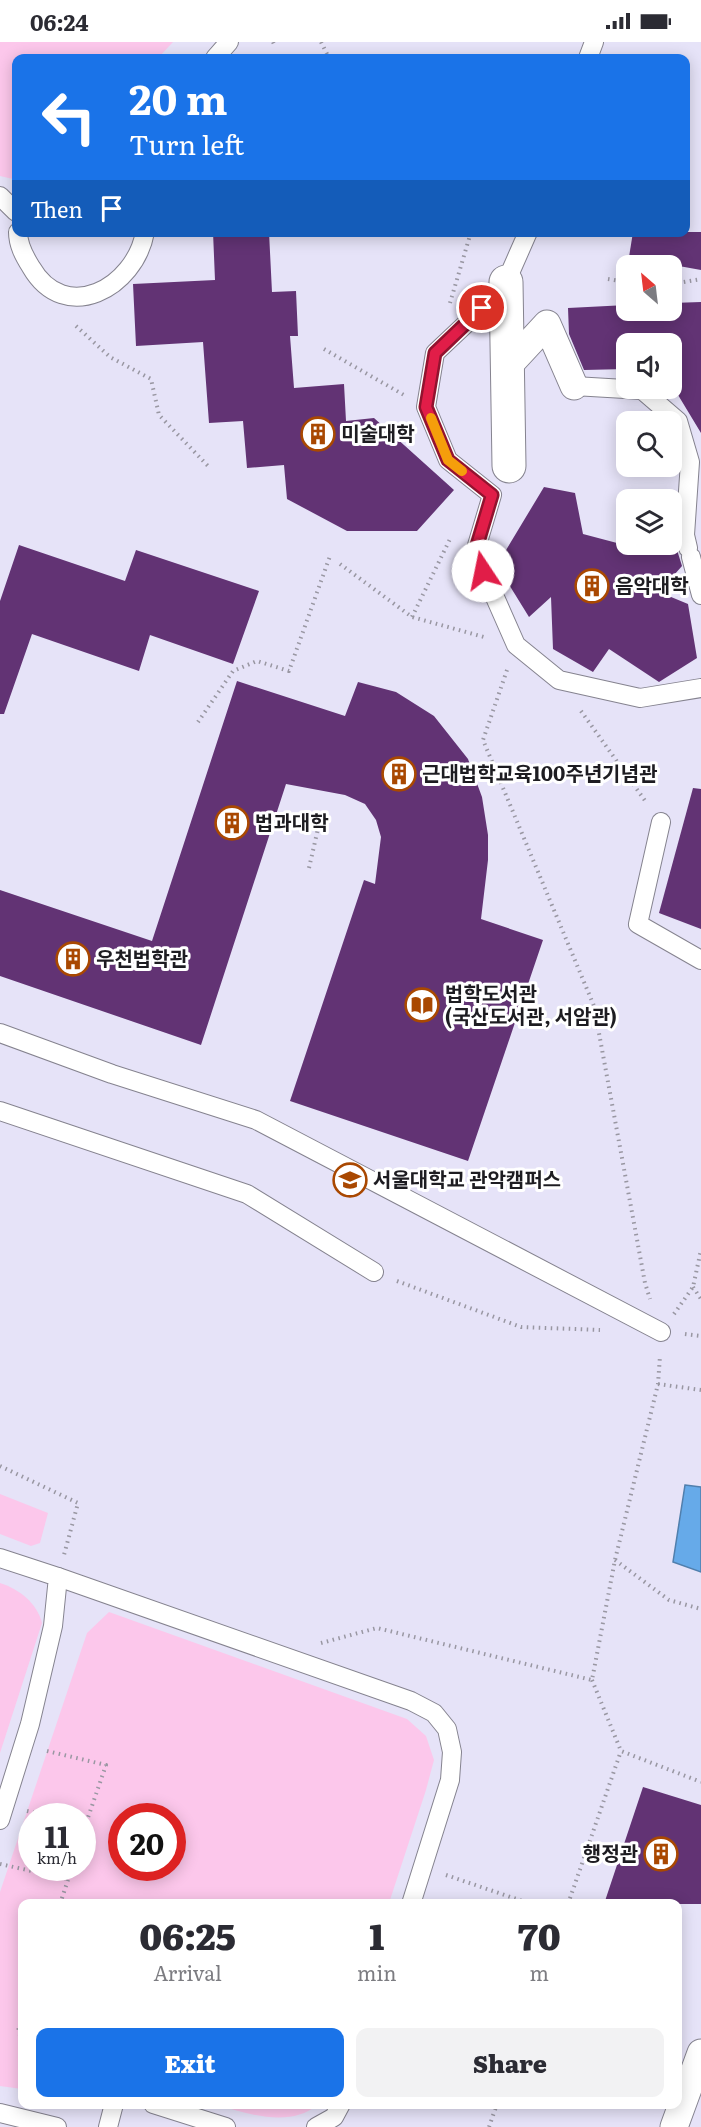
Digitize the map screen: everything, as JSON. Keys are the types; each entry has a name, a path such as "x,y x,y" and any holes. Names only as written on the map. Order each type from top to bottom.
{"street":[{"path":"506,282 509,466"},
{"path":"508,366 547,324 574,386"},
{"path":"674,2127 692,2103 701,2053"}],"lane":[{"path":"218,54 229,42"},
{"path":"0,196 12,208"},
{"path":"19,237 22,253 35,275 48,287 63,294 83,297 101,293 115,282 129,268 139,251 143,237"},
{"path":"526,237 506,282 435,353 426,407 448,460 492,495 475,552 516,645 559,680 640,698 701,688"},
{"path":"574,386 642,390 678,421 690,462 685,535 701,595"},
{"path":"661,822 638,924 701,960"},
{"path":"0,1033 112,1074 256,1120 662,1332"},
{"path":"0,1111 247,1194 374,1272"},
{"path":"0,1558 280,1654 411,1701 434,1713 447,1729 452,1752 450,1780 413,1899"},
{"path":"0,1820 23,1745 53,1626 58,1577"},
{"path":"108,2127 113,2109"},
{"path":"169,2109 226,2127"},
{"path":"316,2127 334,2116 338,2109"},
{"path":"0,2113 57,2127"}],"path":[{"path":"435,353 470,237"},
{"path":"608,279 616,280"},
{"path":"682,282 701,279"},
{"path":"76,326 110,357 150,378 159,415 208,466"},
{"path":"324,349 426,407"},
{"path":"412,617 452,535"},
{"path":"198,722 233,672 257,661 289,671 330,556"},
{"path":"340,564 412,617 516,645 483,740 594,1006 645,1283 662,1332 658,1384 615,1560 592,1680 621,1751 570,1899"},
{"path":"559,680 661,822"},
{"path":"309,868 320,820"},
{"path":"662,1332 693,1287 701,1250"},
{"path":"374,1272 521,1327 603,1330"},
{"path":"693,1287 701,1299"},
{"path":"658,1384 701,1390"},
{"path":"0,1467 78,1503 58,1577"},
{"path":"615,1560 669,1600 701,1609"},
{"path":"280,1654 377,1628 592,1680"},
{"path":"23,1745 106,1765 92,1803"},
{"path":"621,1751 701,1782"},
{"path":"0,1864 18,1868"},
{"path":"422,1868 516,1899"},
{"path":"62,1899 67,1881"},
{"path":"489,2127 495,2109"}],"shaded area":[{"name":"서울대학교 관악캠퍼스","path":"0,42 701,42 701,2127 0,2127"},
{"path":"0,42 173,42 162,54 12,54 12,179 0,176"},
{"path":"0,1494 48,1513 40,1543 31,1546 0,1534"},
{"path":"0,1583 14,1589 32,1603 42,1623 0,1753"},
{"path":"109,1612 407,1719 426,1736 434,1760 390,1899 18,1899 18,2088 0,2086 0,1892 18,1838 18,1881 96,1881 96,1803 30,1803 87,1633"},
{"path":"232,2109 311,2109 295,2116 283,2117"}],"water":[{"path":"685,1485 701,1487 701,1572 673,1562"}],"building":[{"path":"690,232 701,232 701,270 682,267 682,255 629,255 632,237 690,237"},
{"name":"미술대학","path":"213,237 269,237 272,292 296,291 298,336 290,336 294,388 344,384 346,421 374,418 454,490 417,531 347,531 287,499 284,465 247,468 243,421 209,423 203,342 136,346 133,284 215,280"},
{"path":"701,302 701,433 680,399 682,333 616,333 616,369 584,370 569,334 568,308 616,306 616,321 682,321 682,303"},
{"name":"음악대학","path":"544,487 575,493 583,534 616,543 616,555 679,555 682,566 659,592 688,604 697,658 659,682 609,649 593,672 553,649 551,597 529,617 497,565"},
{"path":"19,545 125,581 136,550 259,591 233,664 150,635 139,671 32,634 4,714 0,714 0,601"},
{"path":"237,681 345,716 358,682 396,692 434,716 468,759 482,797 488,835 488,860 481,919 543,940 468,1161 290,1101 364,880 375,884 381,837 376,820 365,804 345,795 286,784 201,1045 0,976 0,890 152,941"},
{"path":"693,788 701,789 701,929 659,913"},
{"name":"행정관","path":"643,1787 701,1805 701,1904 682,1904 682,1899 606,1899"}],"slow traffic":[{"path":"431,418 448,460 462,471"}],"place":[{"name":"미술대학","path":"318,434"},
{"name":"음악대학","path":"592,586"},
{"name":"근대법학교육100주년기념관","path":"399,774"},
{"name":"법과대학","path":"232,823"},
{"name":"우천법학관","path":"73,959"},
{"name":"법학도서관 (국산도서관, 서암관)","path":"422,1005"},
{"name":"서울대학교 관악캠퍼스","path":"350,1180"},
{"name":"행정관","path":"661,1854"}],"route":[{"path":"482,308 435,353 426,407 448,460 492,495 475,552 483,571"}]}
